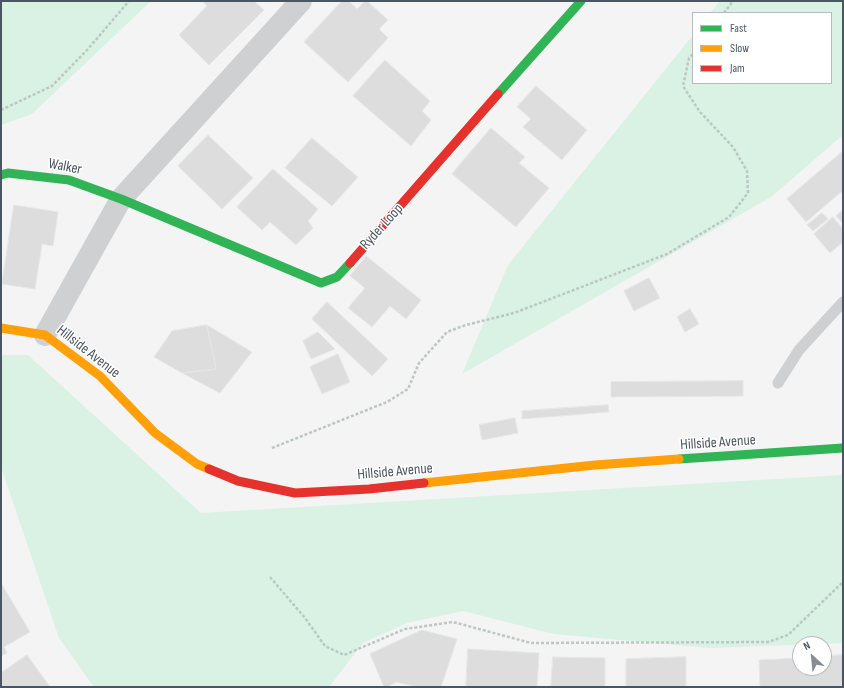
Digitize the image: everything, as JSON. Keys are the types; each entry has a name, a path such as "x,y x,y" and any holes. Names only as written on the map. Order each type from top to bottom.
{"street":[{"path":"45,335 121,199 301,1"},
{"name":"Ryder Loop","path":"121,199 321,283 329,281 337,277 581,1"},
{"name":"Walker","path":"1,174 8,173 69,180 121,199"},
{"name":"Hillside Avenue","path":"1,328 45,335 100,376 155,433 197,464 238,481 295,493 369,489 595,466 843,448"}],"lane":[{"path":"778,383 799,350 843,302"}],"path":[{"path":"1,110 52,86 88,49 129,1"},
{"path":"725,12 733,1"},
{"path":"272,448 300,439 387,402 408,389 419,363 447,332 514,313 667,254 729,217 748,193 747,172 733,147 700,112 683,86 692,55"},
{"path":"270,577 305,618 326,646 344,655 405,629 453,622 531,643 768,642 788,635 843,582"}],"green space":[{"path":"1,1 151,1 32,114 1,125"},
{"path":"720,1 843,1 843,135 771,197 462,374 508,265 692,36 692,84 832,84 832,12 711,12"},
{"path":"1,355 28,355 201,513 843,475 843,643 832,643 832,636 792,636 792,645 709,648 554,634 463,611 407,623 363,643 329,687 94,687 59,638 1,467"}],"building":[{"path":"202,1 254,1 264,10 209,65 179,35 207,6"},
{"path":"342,1 349,1 357,9 365,1 367,1 388,20 379,29 388,38 348,82 304,42"},
{"path":"385,60 430,101 422,111 431,120 411,146 353,96"},
{"path":"536,86 587,130 562,160 523,127 531,119 517,107"},
{"path":"491,128 525,157 519,163 549,188 516,227 452,174"},
{"path":"208,135 253,178 222,209 178,166"},
{"path":"312,138 358,177 332,206 285,168"},
{"path":"843,151 843,195 841,192 806,222 787,199"},
{"path":"273,169 318,209 308,221 313,228 296,245 270,222 262,230 237,207"},
{"path":"14,205 58,212 53,246 42,244 35,289 2,284"},
{"path":"843,210 843,224 836,216"},
{"path":"822,213 828,219 813,231 807,225"},
{"path":"833,217 843,229 843,242 830,253 814,234"},
{"path":"366,256 421,300 406,319 390,306 372,327 348,308 365,288 350,276"},
{"path":"649,278 660,298 634,311 624,291"},
{"path":"327,302 388,359 372,376 312,319"},
{"path":"690,309 699,324 685,332 677,317"},
{"path":"207,325 216,369 182,373 154,357 172,331"},
{"path":"207,325 252,352 220,393 182,373 216,369"},
{"path":"318,332 335,349 311,359 303,341"},
{"path":"338,354 350,382 322,394 310,367"},
{"path":"743,381 743,396 611,397 611,382"},
{"path":"608,405 609,412 522,419 522,411"},
{"path":"515,418 518,433 482,440 479,425"},
{"path":"1,583 30,632 4,647 7,653 1,656"},
{"path":"422,630 457,639 441,687 418,687 396,682 388,687 384,687 370,654"},
{"path":"468,649 539,653 537,687 466,687"},
{"path":"27,655 50,687 1,687 1,673"},
{"path":"843,655 843,687 760,687 759,660 792,658 792,676 832,676 832,656"},
{"path":"553,657 605,658 605,687 551,687"},
{"path":"686,657 686,687 626,687 626,659"}],"traffic: fast":[{"path":"498,94 581,1"},
{"path":"1,175 8,173 69,180 121,199 321,283 337,277 350,263"},
{"path":"679,459 843,448"}],"traffic: slow":[{"path":"1,328 45,335 100,376 155,433 197,464 209,469"},
{"path":"424,483 595,465 679,459"}],"traffic: jam":[{"path":"350,263 498,94"},
{"path":"209,469 238,481 295,493 369,489 424,483"}]}
